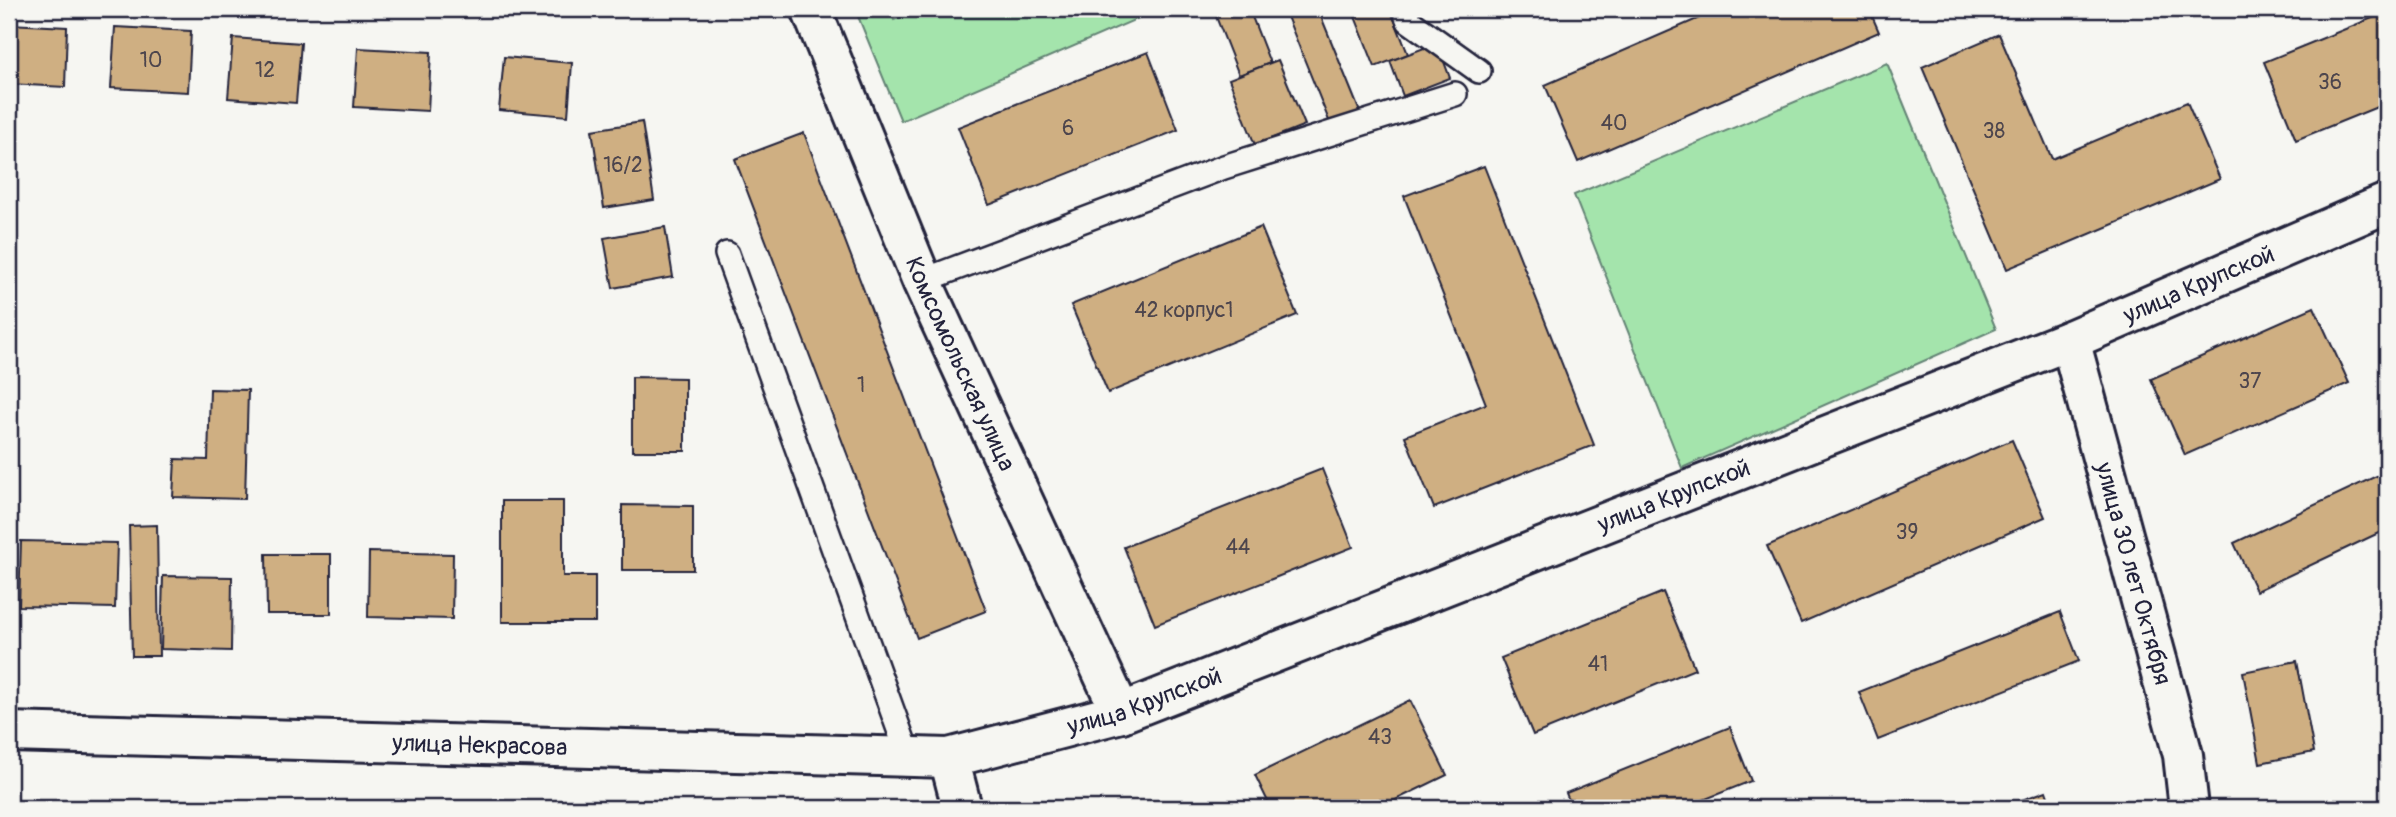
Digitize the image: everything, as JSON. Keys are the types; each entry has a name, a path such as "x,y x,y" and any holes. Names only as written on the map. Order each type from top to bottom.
{"street":[{"name":"Комсомольская улица","path":"811,9 922,281 1121,713"},
{"name":"улица Крупской","path":"949,758 1121,713 2070,340 2387,203"},
{"name":"улица 30 лет Октября","path":"2070,340 2183,755 2189,808"},
{"name":"улица Некрасова","path":"9,732 949,758"},
{"path":"949,758 962,808"}],"lane":[{"path":"1404,9 1409,22 1479,71"},
{"path":"922,281 1224,167 1455,94"},
{"path":"727,254 909,757"}],"green space":[{"path":"855,9 889,9 894,20 919,9 1137,9 1139,18 901,121"},
{"path":"1887,63 1996,329 1682,468 1574,195"}],"building":[{"path":"1213,9 1249,9 1270,63 1239,75"},
{"path":"1284,9 1318,9 1360,112 1330,123"},
{"path":"1352,9 1390,9 1408,54 1375,67"},
{"path":"1720,9 1869,9 1879,32 1578,162 1545,85"},
{"path":"2387,12 2387,103 2296,140 2264,62"},
{"path":"9,24 67,27 65,87 9,84"},
{"path":"115,27 191,31 188,92 111,88"},
{"path":"1999,34 2052,159 2187,102 2220,179 2007,269 1922,67"},
{"path":"233,38 301,43 296,103 228,98"},
{"path":"1437,43 1450,78 1403,96 1390,61"},
{"path":"358,48 431,52 428,111 354,107"},
{"path":"1148,52 1178,130 989,205 958,127"},
{"path":"504,57 572,63 568,116 499,110"},
{"path":"1278,60 1305,125 1255,145 1229,79"},
{"path":"642,122 654,200 604,208 592,130"},
{"path":"804,133 986,611 917,638 735,159"},
{"path":"1484,166 1594,445 1434,508 1405,436 1486,404 1404,196"},
{"path":"665,227 673,277 613,288 604,238"},
{"path":"1261,227 1297,315 1108,393 1071,305"},
{"path":"2314,307 2349,383 2185,455 2151,379"},
{"path":"632,377 685,378 685,451 632,451"},
{"path":"210,389 248,390 245,499 173,497 175,459 208,460"},
{"path":"2012,440 2045,517 1801,623 1767,546"},
{"path":"1322,469 1353,547 1155,625 1124,547"},
{"path":"2387,471 2387,529 2256,591 2234,543"},
{"path":"502,501 563,501 563,576 595,576 595,622 502,622"},
{"path":"622,505 693,506 693,570 622,570"},
{"path":"157,525 159,656 132,656 129,526"},
{"path":"21,541 117,543 115,608 19,606"},
{"path":"369,552 453,554 452,619 368,617"},
{"path":"266,554 331,554 331,614 267,614"},
{"path":"163,576 232,577 231,651 161,649"},
{"path":"1663,592 1695,669 1533,735 1501,658"},
{"path":"2060,612 2079,661 1878,740 1859,692"},
{"path":"2297,661 2314,752 2260,763 2243,672"},
{"path":"1410,700 1447,775 1379,808 1271,808 1255,775"},
{"path":"1730,727 1751,781 1683,808 1572,808 1566,793"},
{"path":"2046,791 2052,808 2000,808"}]}
